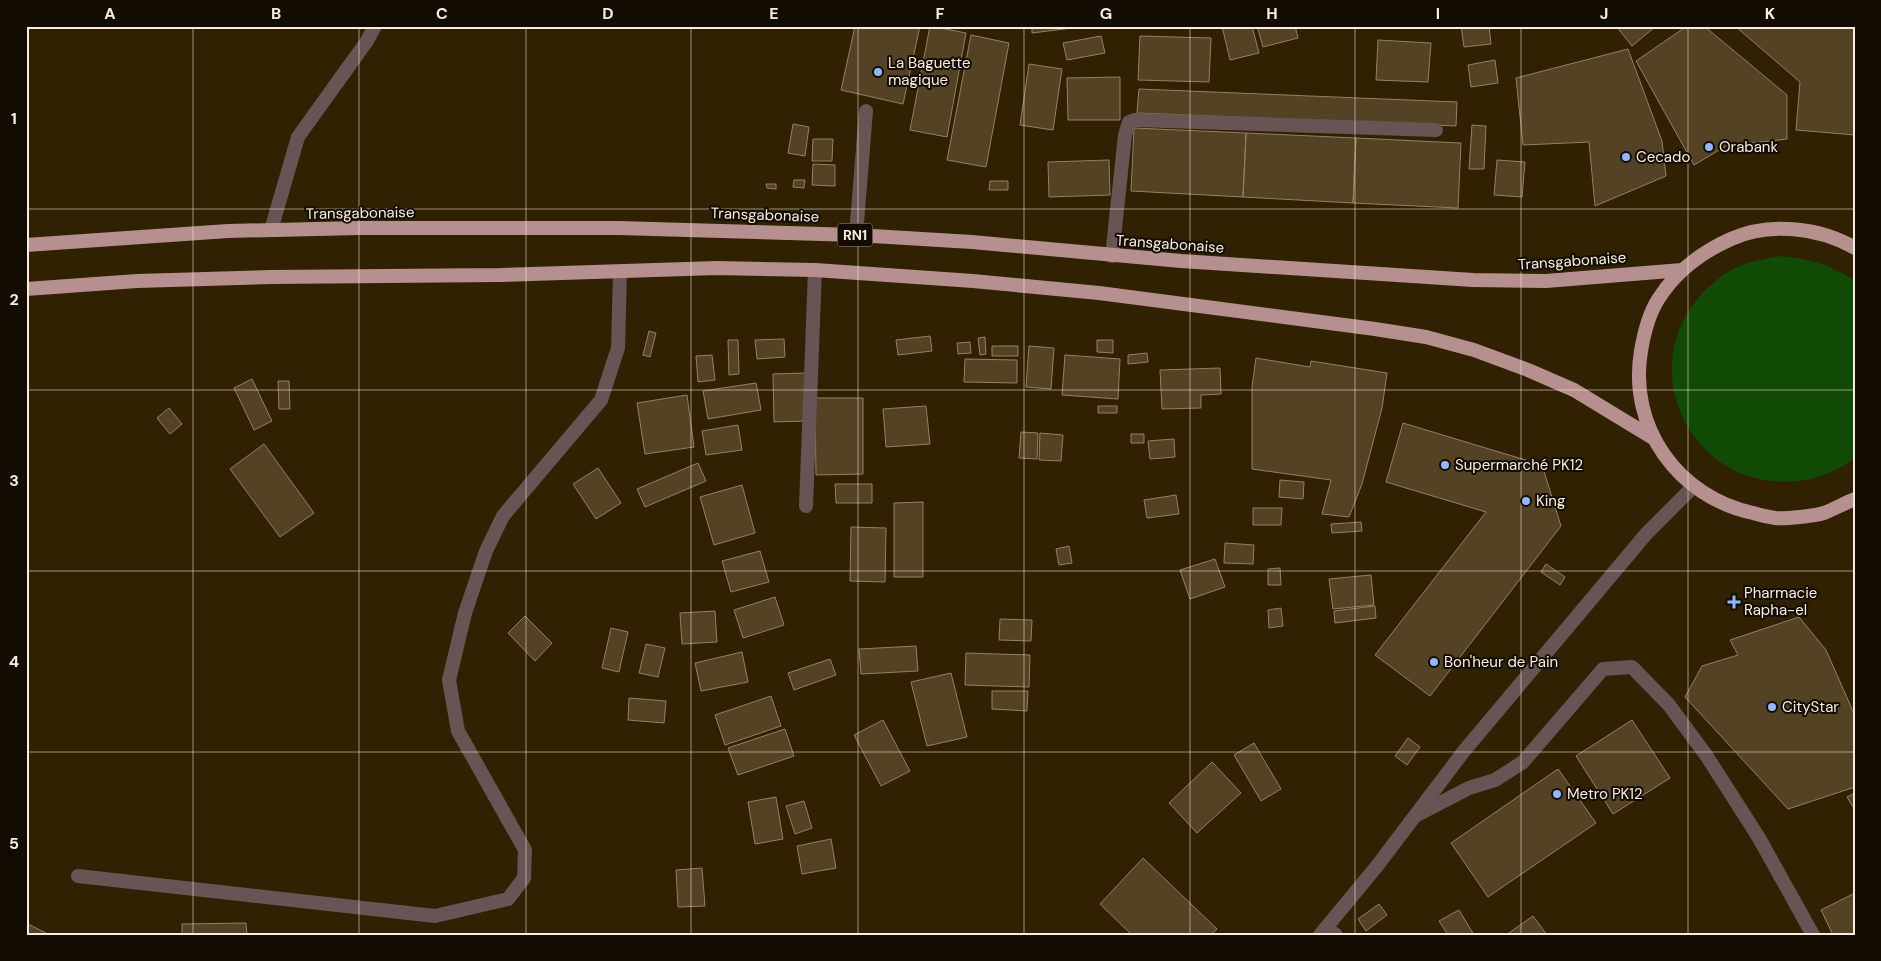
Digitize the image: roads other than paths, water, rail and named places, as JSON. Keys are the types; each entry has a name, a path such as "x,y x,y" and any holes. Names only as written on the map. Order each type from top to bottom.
{"highway":[{"name":"Transgabonaise","path":"26,245 151,235 272,230 618,228 856,235 972,242 1112,256 1311,270 1516,281 1580,279 1682,270"},
{"path":"1855,248 1843,241 1810,231 1775,228 1741,234 1709,249 1682,270 1659,298 1644,332 1638,368 1641,404 1653,438 1670,465 1693,486 1732,509 1777,518 1822,514 1855,499"},
{"path":"26,289 137,281 262,277 509,275 717,268 815,270 973,281 1099,293 1426,337 1474,350 1574,390 1653,438"}],"street":[{"path":"272,230 298,136 367,41 375,26"},
{"path":"856,235 866,111"},
{"path":"1112,256 1125,135 1129,122 1135,120 1436,130"},
{"path":"806,506 815,270"},
{"path":"78,876 435,916 508,899 524,878 525,850 458,731 450,680 465,613 486,551 503,516 600,400 618,348 620,272"},
{"path":"1327,932 1464,751 1646,534 1693,486"},
{"path":"1414,816 1469,788 1495,780 1523,762 1603,668 1632,667 1670,705 1706,755 1759,838 1814,935"}],"place":[{"name":"La Baguette magique","path":"878,72"},
{"name":"Orabank","path":"1709,147"},
{"name":"Cecado","path":"1626,157"},
{"name":"Supermarché PK12","path":"1445,465"},
{"name":"King","path":"1526,501"},
{"name":"Pharmacie Rapha-el","path":"1734,602"},
{"name":"Bon'heur de Pain","path":"1434,662"},
{"name":"CityStar","path":"1772,707"},
{"name":"Metro PK12","path":"1557,794"}]}
